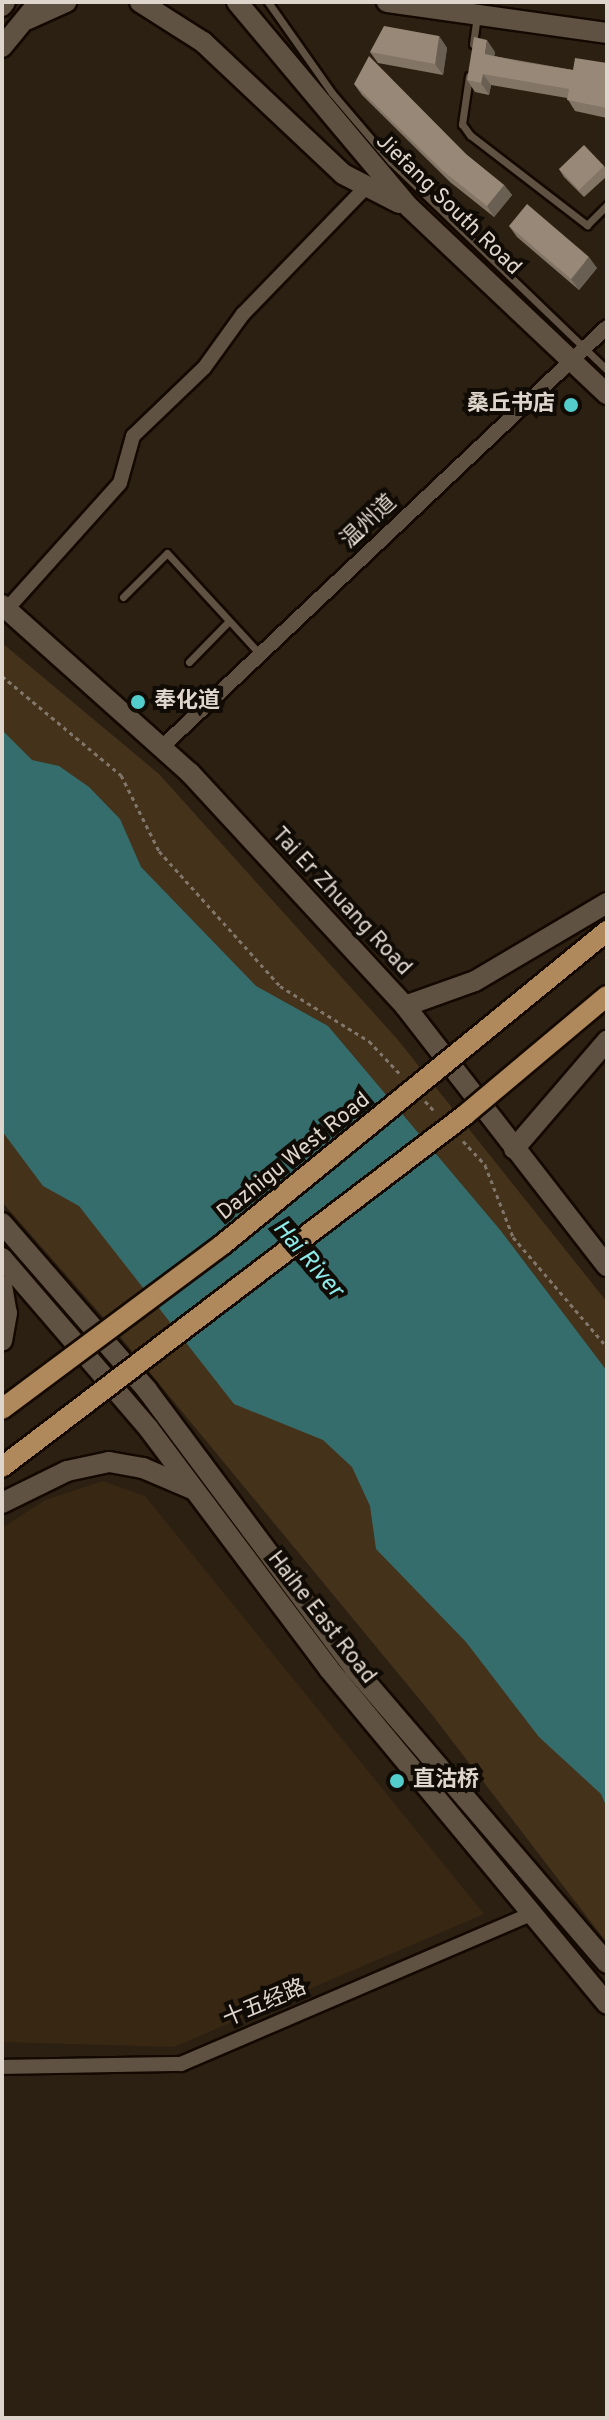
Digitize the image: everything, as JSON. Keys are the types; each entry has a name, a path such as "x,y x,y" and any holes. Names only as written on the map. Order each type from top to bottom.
{"main road":[{"path":"2,47 39,2"},
{"path":"18,25 66,2"},
{"path":"140,2 203,42 327,160 366,187 410,208"},
{"name":"Jiefang South Road","path":"237,2 410,208 581,354 607,394"},
{"path":"387,2 607,33"},
{"name":"Tai Er Zhuang Road","path":"4,607 161,748 405,1006 607,1266"},
{"path":"405,1006 475,981 607,903"},
{"name":"Dazhigu West Road","path":"2,1409 222,1245 607,931"},
{"path":"2,1467 287,1254 607,996"},
{"path":"514,1149 607,1041"},
{"name":"Haihe East Road","path":"2,1223 147,1390 355,1669 607,1963"},
{"name":"Haihe East Road","path":"2,1258 194,1489 329,1669 607,2004"},
{"path":"2,1286 7,1313 2,1341"},
{"path":"2,1503 67,1471 109,1462 143,1468 194,1489"}],"street":[{"path":"4,607 120,483 133,436 204,368 243,314 366,187"},
{"name":"温州道","path":"161,748 607,327"},
{"name":"十五经路","path":"2,2067 181,2064 531,1914"}],"lane":[{"name":"Jiefang South Road","path":"268,2 332,93 391,162 581,354 607,370"},
{"path":"477,16 462,124 494,157 587,225 607,205"},
{"path":"123,597 167,553 260,654"},
{"path":"189,662 229,621"}],"path":[{"path":"2,676 121,775 159,851 280,986 369,1041 411,1086"},
{"path":"422,1097 443,1120"},
{"path":"453,1131 485,1165 513,1237 607,1347"}],"shaded area":[{"path":"2,643 159,774 398,1040 607,1302 607,1943 430,1712 118,1334 2,1202"},
{"path":"103,1481 145,1496 484,1914 174,2047 2,2042 2,1528 45,1500"}],"water":[{"name":"Hai River","path":"2,730 32,760 59,766 89,787 120,819 141,867 256,986 328,1026 501,1231 607,1371 607,1808 601,1794 539,1737 466,1642 376,1549 370,1506 352,1467 323,1440 234,1404 79,1206 43,1186 2,1131"}],"building":[{"path":"384,26 439,36 435,64 370,52"},
{"path":"474,37 487,40 485,54 521,62 573,70 575,58 607,63 607,108 567,100 569,89 483,74 481,83 467,80"},
{"path":"369,56 467,155 504,185 487,206 443,171 354,84"},
{"path":"584,145 604,166 579,190 559,169"},
{"path":"527,204 589,257 571,279 509,226"}],"place":[{"name":"桑丘书店","path":"571,405"},
{"name":"奉化道","path":"138,702"},
{"name":"直沽桥","path":"397,1781"}]}
